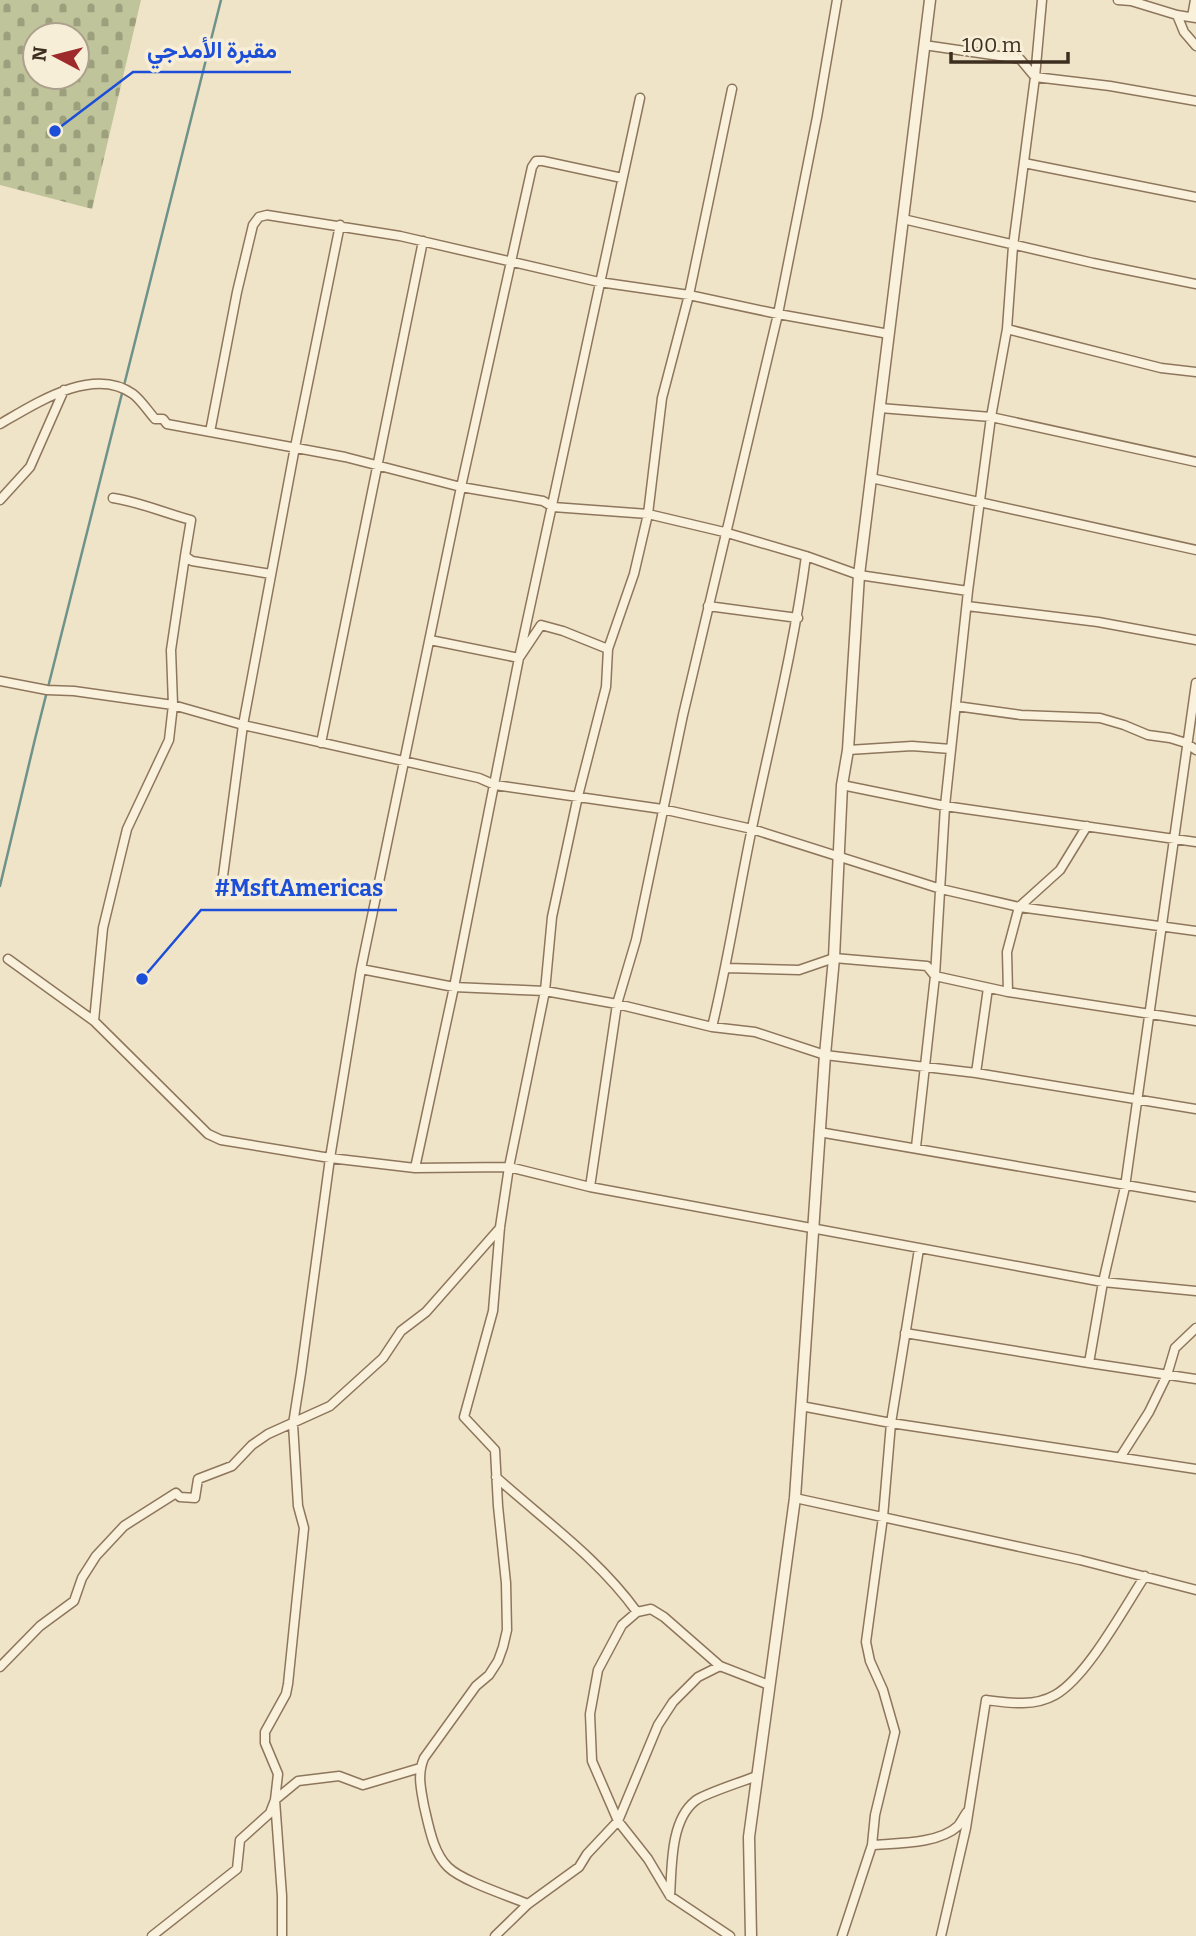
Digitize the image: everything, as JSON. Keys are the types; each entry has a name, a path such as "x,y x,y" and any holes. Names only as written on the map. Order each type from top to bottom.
{"street":[{"path":"590,1187 617,1004 636,940 662,809 724,532 778,314 837,0"},
{"path":"751,1936 749,1837 795,1498 819,1132 834,958 842,785 848,750 859,575 930,0"},
{"path":"916,1147 927,1066 945,806 968,591 991,417 1007,329 1013,246 1042,0"},
{"path":"1118,0 1194,18 1195,0"},
{"path":"1177,15 1184,32 1196,46"},
{"path":"924,45 1020,59 1035,77 1110,86 1196,101"},
{"path":"528,1904 449,1869 438,1852 427,1820 419,1782 420,1768 424,1758 498,1661 507,1630 506,1583 495,1450 464,1417 493,1311 500,1227 509,1167 545,991 552,917 578,796 606,687 608,649 634,574 648,514 662,398 689,295 732,89"},
{"path":"415,1168 519,658 640,98"},
{"path":"282,1936 275,1800 278,1774 265,1743 265,1732 286,1694 288,1684 304,1539 298,1506 293,1424 330,1158 361,969 461,488 532,167 537,160 622,178"},
{"path":"1024,163 1196,197"},
{"path":"210,432 253,225 259,217 267,215 424,241 599,282 689,295 889,334"},
{"path":"903,219 1013,246 1196,284"},
{"path":"223,876 243,725 340,225"},
{"path":"321,743 424,241"},
{"path":"1007,329 1161,368 1196,372"},
{"path":"0,424 64,390 102,385 124,389 134,395 155,419 163,419 167,425 345,457 461,488 543,501 553,507 648,514 806,555 859,575 968,591"},
{"path":"0,500 30,467 64,390"},
{"path":"880,408 991,417 1196,462"},
{"path":"871,478 1196,550"},
{"path":"94,1021 103,928 127,829 169,740 173,705 171,650 191,520 158,512 138,502 113,498"},
{"path":"712,1027 798,618 806,555"},
{"path":"185,556 202,564 271,574"},
{"path":"708,606 798,618"},
{"path":"967,606 1098,622 1196,640"},
{"path":"519,658 541,625 608,649"},
{"path":"430,640 519,658"},
{"path":"0,681 47,690 74,691 173,705 243,725 480,778 495,785 662,809 752,829 941,889 1020,906 1196,931"},
{"path":"1090,1363 1103,1282 1125,1186 1196,683"},
{"path":"956,706 1021,715 1100,718 1148,736 1186,743 1196,751"},
{"path":"848,750 912,746 951,749"},
{"path":"842,785 945,806 1196,842"},
{"path":"1008,992 1007,952 1020,906 1060,870 1087,826"},
{"path":"726,968 799,970 834,958 927,966 934,976 988,988 1196,1021"},
{"path":"8,959 94,1021 214,1138 330,1158 415,1168 509,1167 590,1187 919,1249 1103,1282 1196,1291"},
{"path":"361,969 454,987 545,991 617,1004 712,1027 755,1032 825,1055 976,1073 1196,1109"},
{"path":"976,1073 988,988"},
{"path":"819,1132 1196,1197"},
{"path":"0,1667 40,1626 74,1601 82,1578 96,1556 124,1526 176,1493 180,1497 195,1498 198,1479 232,1466 252,1445 268,1434 330,1406 377,1364 401,1331 426,1312 500,1227"},
{"path":"842,1936 872,1844 874,1815 895,1732 866,1642 883,1517 891,1423 919,1249"},
{"path":"1121,1456 1149,1412 1167,1375 1175,1348 1196,1328"},
{"path":"905,1333 1196,1379"},
{"path":"801,1406 891,1423 1196,1468"},
{"path":"496,1478 590,1557 619,1587 636,1612"},
{"path":"795,1498 1145,1576 1196,1590"},
{"path":"941,1936 959,1862 986,1700 1021,1704 1054,1696 1081,1674 1145,1576"},
{"path":"730,1936 670,1896 648,1859 618,1821 592,1761 590,1714 598,1671 622,1625 636,1612 650,1609 664,1617 720,1666 769,1685"},
{"path":"495,1936 528,1904 579,1867 587,1854 618,1821 658,1725 673,1702 698,1677 720,1666"},
{"path":"152,1936 236,1870 240,1840 270,1813 275,1800 298,1781 339,1776 363,1785 420,1768"},
{"path":"872,1844 914,1843 957,1827 969,1810 974,1774"},
{"path":"670,1896 674,1843 680,1823 695,1801 757,1776"}],"green space":[{"path":"0,0 141,0 92,209 0,185"}],"waterway":[{"path":"0,886 221,0"}],"place":[{"name":"مقبرة الأمدجي","path":"55,131"},
{"name":"#MsftAmericas","path":"142,979"}]}
